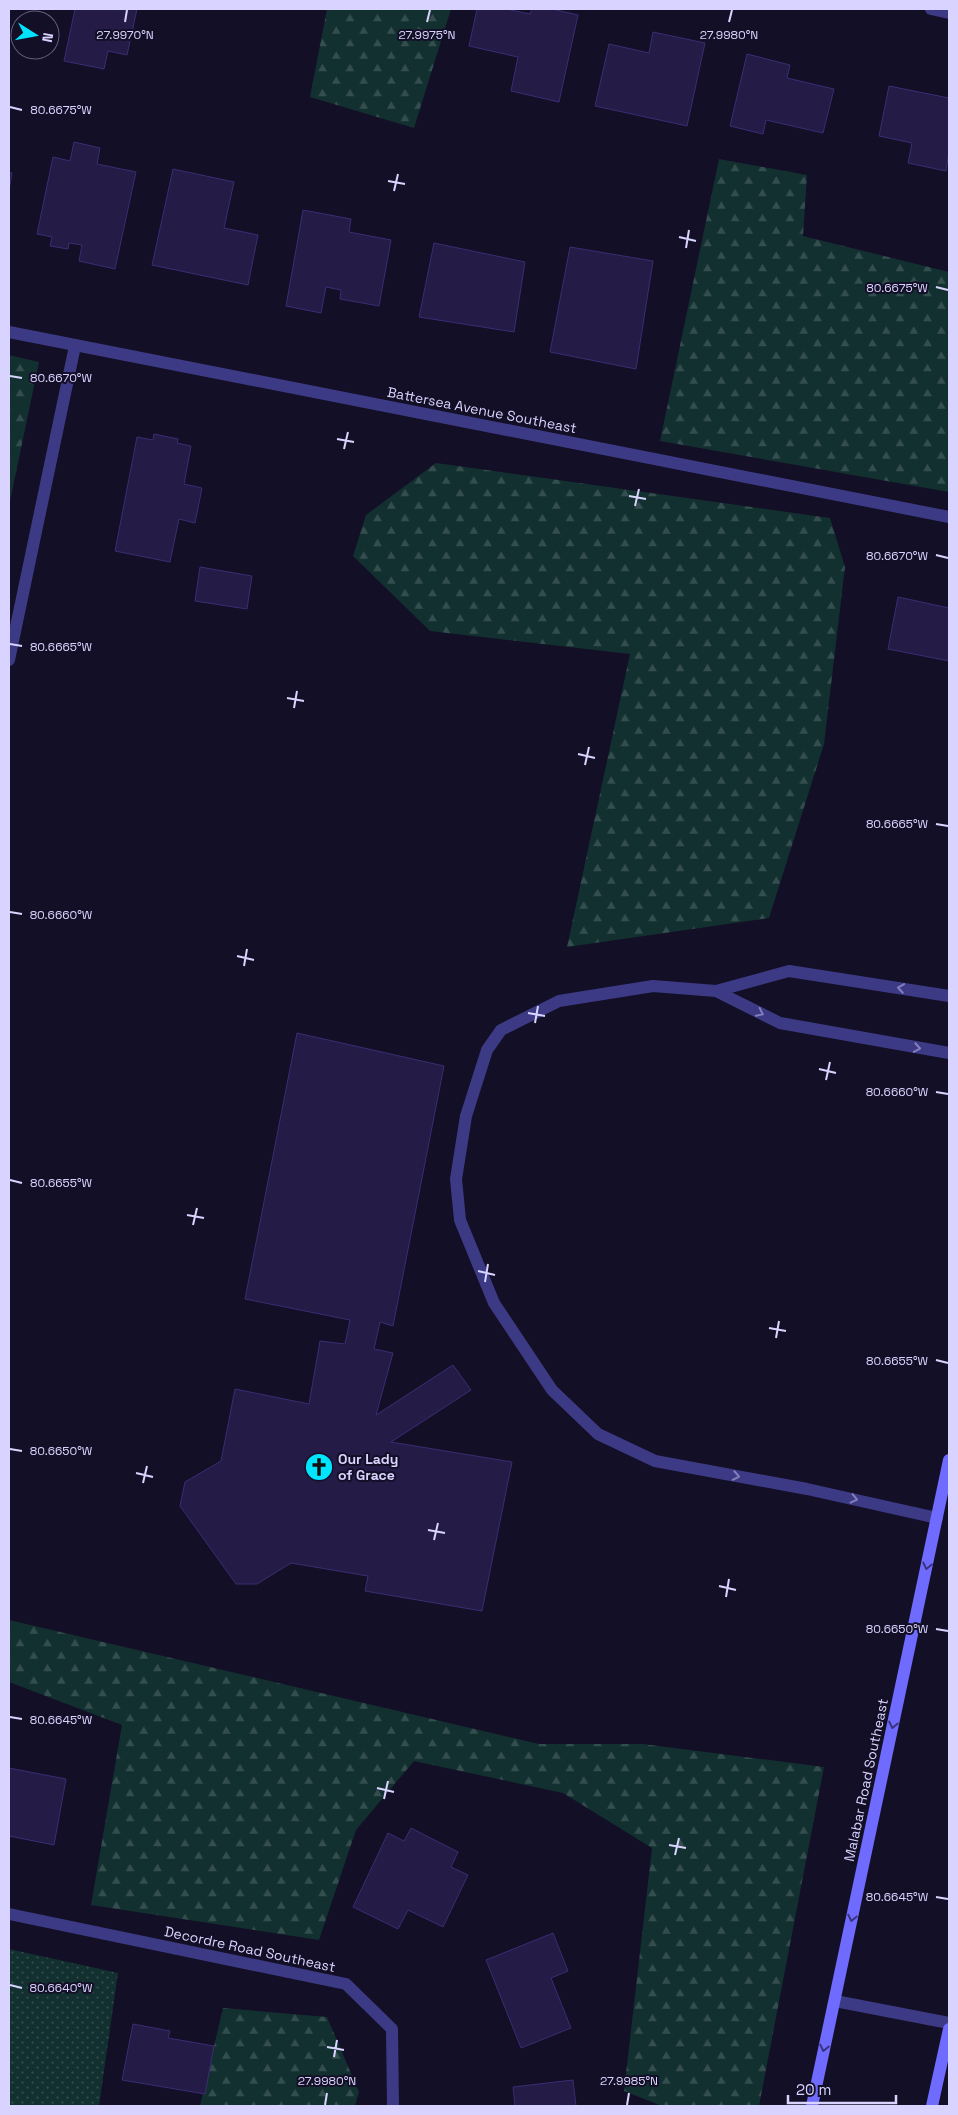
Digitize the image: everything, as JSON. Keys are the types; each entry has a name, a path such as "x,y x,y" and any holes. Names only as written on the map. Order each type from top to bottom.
{"main road":[{"name":"Malabar Road Southeast","path":"812,2106 949,1460"},
{"path":"932,2106 949,2029"}],"street":[{"path":"931,9 949,13"},
{"name":"Battersea Avenue Southeast","path":"9,332 949,517"},
{"path":"9,660 75,346"},
{"path":"937,1518 806,1489 655,1461 598,1434 552,1390 494,1304 460,1220 456,1179 466,1116 487,1050 501,1030 559,1001 653,986 716,991 789,971 949,996"},
{"path":"716,991 780,1023 949,1053"},
{"name":"Decordre Road Southeast","path":"9,1914 346,1984 392,2029 393,2106"},
{"path":"835,2001 949,2023"}],"green space":[{"path":"327,9 451,9 414,128 310,97"},
{"path":"719,159 807,175 803,236 949,272 949,492 660,441"},
{"path":"9,355 39,362 9,506"},
{"path":"436,463 830,518 845,567 824,744 769,918 567,947 630,654 430,631 353,556 366,515"},
{"path":"9,1620 539,1744 643,1744 824,1767 759,2106 662,2106 624,2091 652,1848 563,1793 414,1761 356,1830 319,1940 91,1905 122,1725 9,1682"},
{"path":"9,1949 118,1973 99,2106 9,2106"},
{"path":"223,2008 327,2017 359,2092 355,2106 200,2106"}],"building":[{"path":"75,9 137,9 127,55 108,51 104,69 64,61"},
{"path":"477,9 506,9 530,14 532,9 552,9 578,15 559,102 511,91 518,57 469,46"},
{"path":"653,32 705,43 687,126 595,106 609,44 649,53"},
{"path":"747,54 790,65 787,78 834,89 823,133 766,120 763,134 730,126"},
{"path":"889,86 949,98 949,151 946,171 908,163 912,143 879,136"},
{"path":"74,142 100,148 97,164 136,172 115,269 79,261 82,245 69,243 68,249 50,246 52,237 37,234 53,157 70,161"},
{"path":"173,169 234,182 224,228 258,235 248,285 152,265"},
{"path":"9,172 12,173 9,190"},
{"path":"303,210 351,219 349,232 391,240 379,306 340,299 341,290 326,287 321,313 286,306"},
{"path":"434,243 525,262 514,332 419,317"},
{"path":"570,247 653,261 636,369 550,352"},
{"path":"154,434 178,439 177,443 191,446 184,484 202,488 195,523 179,519 170,562 115,551 137,437 153,440"},
{"path":"200,567 252,576 247,609 195,601"},
{"path":"898,597 949,608 949,661 888,649"},
{"path":"297,1033 444,1066 393,1326 380,1322 374,1349 393,1353 376,1415 453,1365 471,1390 391,1442 512,1462 482,1611 365,1591 368,1576 291,1563 257,1584 236,1584 180,1506 185,1482 221,1461 235,1389 309,1404 320,1341 345,1344 350,1320 245,1299"},
{"path":"9,1768 66,1779 54,1845 9,1836"},
{"path":"411,1828 458,1852 451,1867 468,1875 443,1927 408,1910 398,1929 353,1907 388,1833 404,1841"},
{"path":"553,1933 568,1971 551,1978 571,2028 521,2048 486,1960"},
{"path":"133,2024 170,2031 168,2038 214,2046 205,2094 122,2080"},
{"path":"573,2080 576,2106 515,2106 513,2087"}],"place":[{"name":"Our Lady of Grace","path":"319,1467"}]}
